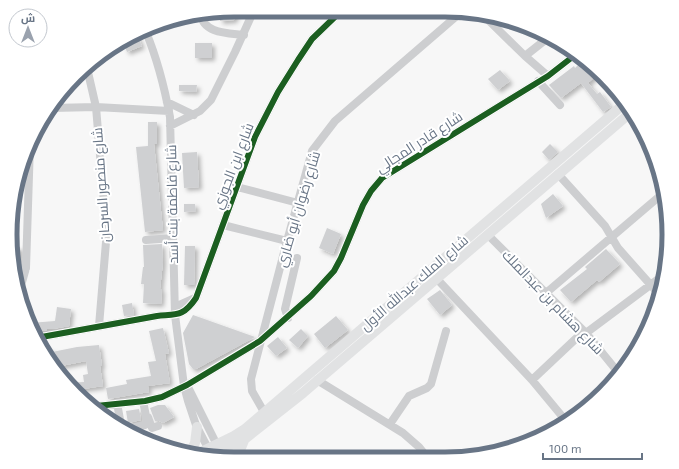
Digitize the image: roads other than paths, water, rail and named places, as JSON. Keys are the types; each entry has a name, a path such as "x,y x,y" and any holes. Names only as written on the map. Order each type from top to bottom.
{"main road":[{"name":"شارع الملك عبدالله الأول","path":"214,451 218,444 245,428 620,107"},
{"name":"شارع الملك عبدالله الأول","path":"218,452 246,438 303,393 626,116"},
{"path":"192,448 195,443 197,427"},
{"path":"239,452 246,438"}],"street":[{"path":"170,126 194,115 211,100 244,35 251,17"},
{"name":"شارع ابن الجوزي","path":"175,311 185,311 196,298 255,137 278,92 312,39 335,17"},
{"name":"شارع رضوان أبو ضاري","path":"264,412 252,391 250,383 312,151 335,121 456,17"},
{"path":"202,20 204,25 209,28 244,35"},
{"path":"490,22 524,56 548,76"},
{"name":"شارع فاطمة بنت أسد","path":"147,35 169,111 175,311 185,384 188,401 197,427 211,451"},
{"path":"524,56 544,41"},
{"name":"شارع قادر المجالي","path":"100,405 144,401 162,397 260,341 288,318 334,271 370,191 382,178 548,76 571,58"},
{"name":"شارع منصور السرحان","path":"88,74 96,107 105,215 106,242 99,326"},
{"path":"538,81 560,105"},
{"path":"167,102 194,115"},
{"path":"58,108 96,107 169,111"},
{"path":"22,282 26,268 29,164"},
{"path":"558,174 605,226 618,248 655,290"},
{"path":"237,187 298,203"},
{"path":"546,293 659,197"},
{"path":"223,225 287,241"},
{"name":"شارع هشام بن عبدالملك","path":"488,235 585,332 615,369"},
{"path":"146,240 173,238"},
{"path":"288,318 285,309 297,258"},
{"path":"20,268 26,268"},
{"path":"436,279 532,380 562,417"},
{"path":"532,380 585,332 657,279"},
{"path":"42,337 157,316 175,311"},
{"path":"390,424 409,396 427,388 430,384 446,331"},
{"path":"317,380 390,424 411,440 422,452"},
{"name":"شارع فاطمة بنت أسد","path":"185,384 218,444"},
{"path":"144,401 150,426 152,428 158,426"},
{"path":"134,427 145,425 147,421 144,401"},
{"path":"117,403 120,419"}]}
